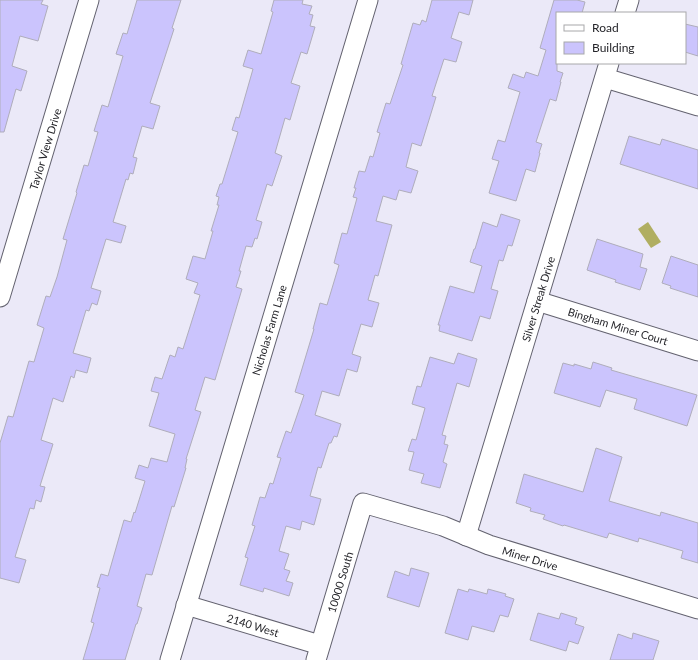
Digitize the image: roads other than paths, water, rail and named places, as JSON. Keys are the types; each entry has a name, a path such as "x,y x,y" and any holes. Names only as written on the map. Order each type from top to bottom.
{"street":[{"name":"Taylor View Drive","path":"0,297 90,0"},
{"name":"Nicholas Farm Lane","path":"170,660 368,0"},
{"path":"625,12 629,0"},
{"path":"607,70 698,106"},
{"name":"Silver Streak Drive","path":"466,536 607,70"},
{"name":"Bingham Miner Court","path":"537,301 698,351"},
{"name":"Miner Drive","path":"363,504 443,526 489,545 698,609"},
{"name":"10000 South","path":"318,653 363,504"},
{"name":"2140 West","path":"186,605 318,653"}]}
